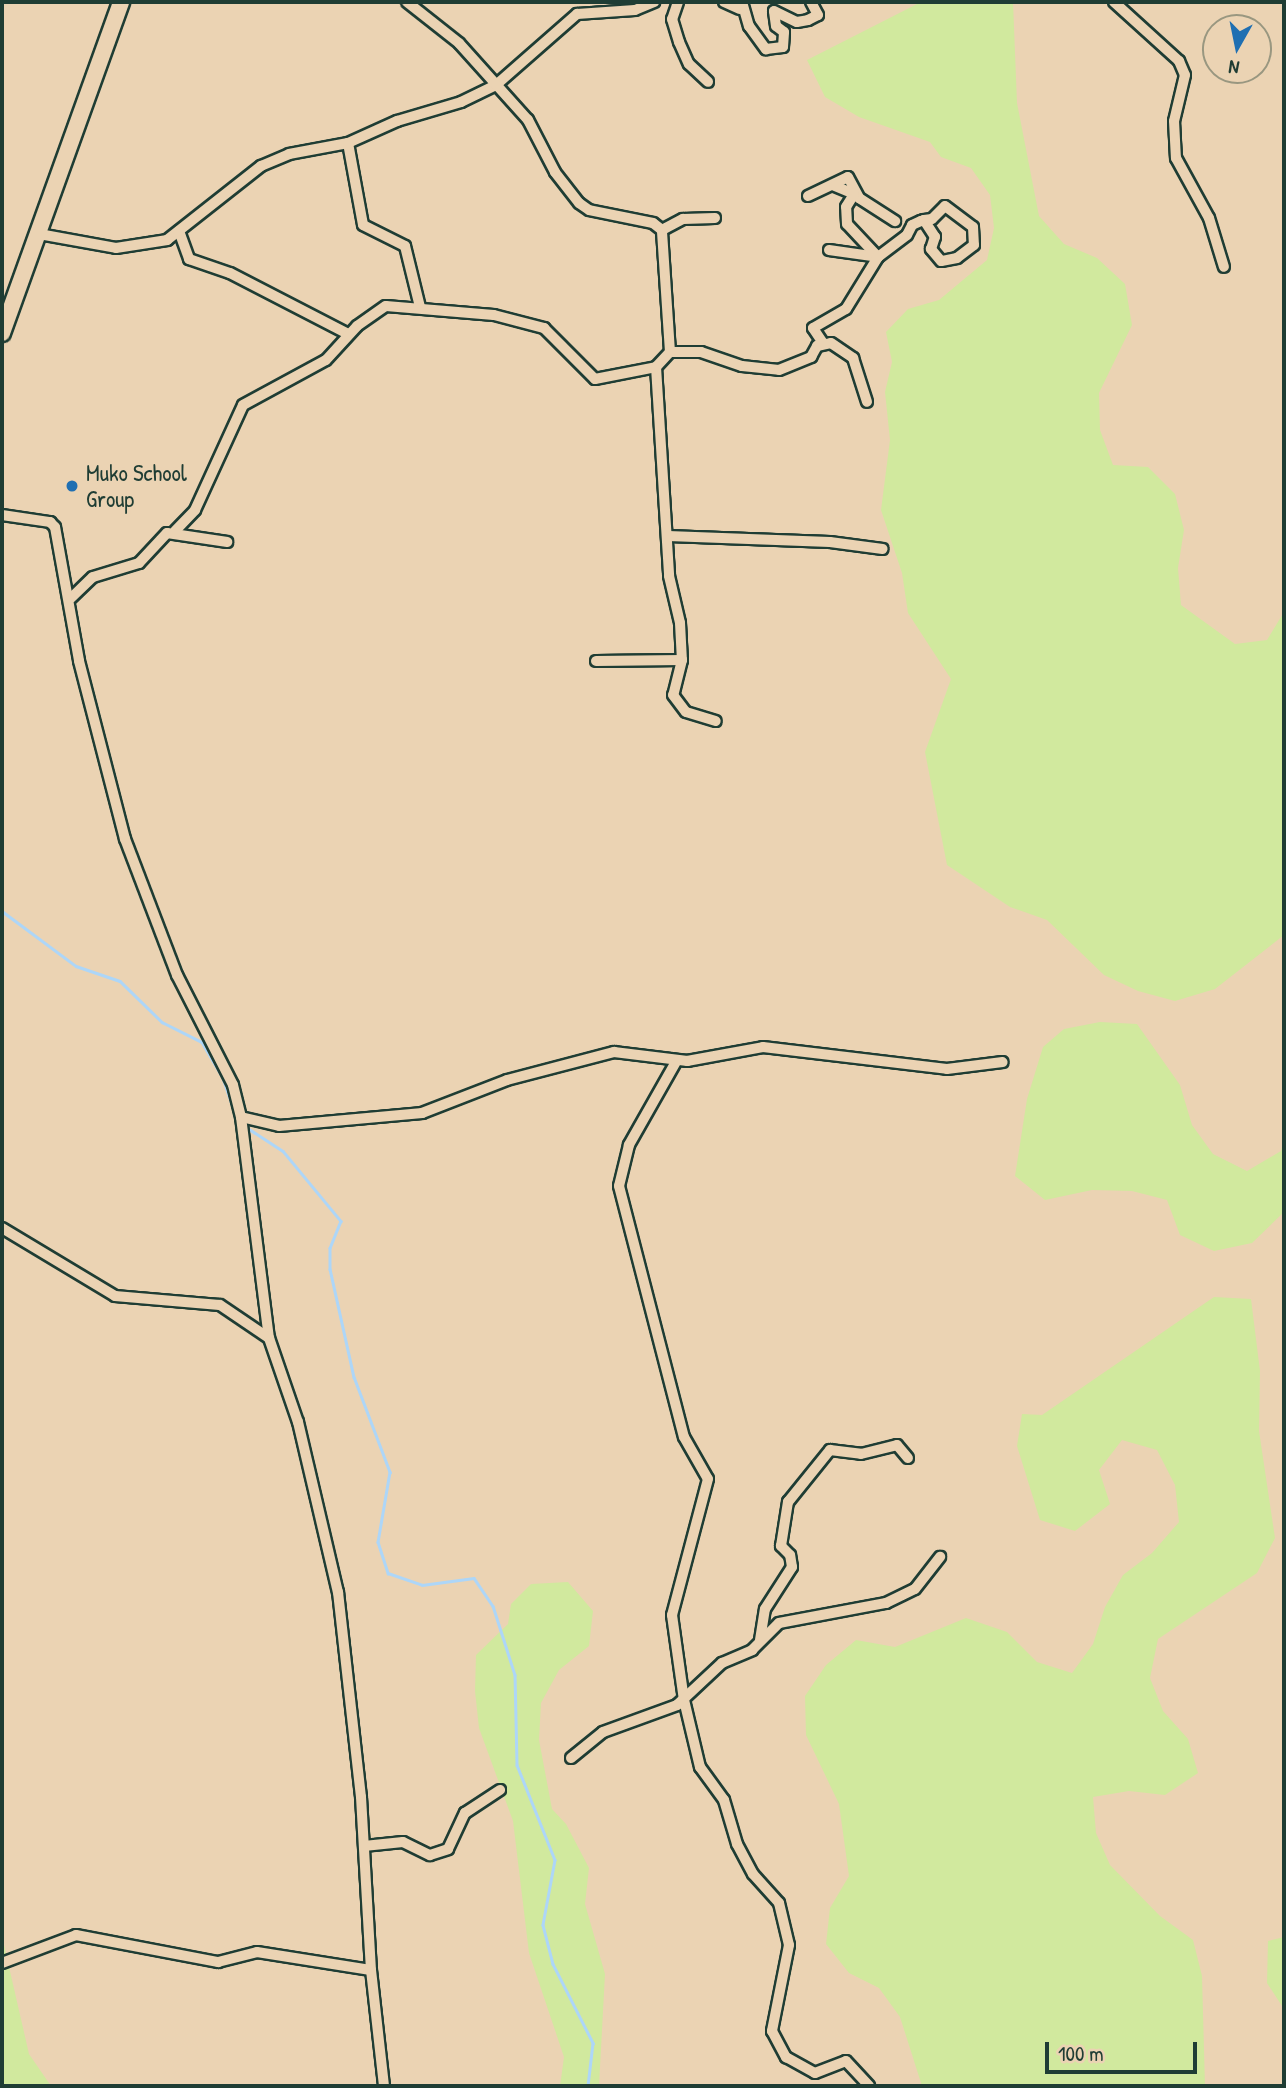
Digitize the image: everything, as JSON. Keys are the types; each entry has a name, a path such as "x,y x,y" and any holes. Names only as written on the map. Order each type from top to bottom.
{"main road":[{"path":"2,333 121,2"}],"street":[{"path":"71,598 93,577 139,563 160,537 175,531 195,510 243,405 326,360 348,334 386,306 500,316 544,328 595,379 656,367 670,352 662,230 653,223 589,210 579,203 555,172 538,132 459,43 407,2"},
{"path":"39,234 116,248 149,246 179,231 261,166 289,154 348,143 496,85 577,14 635,10 654,2"},
{"path":"678,2 672,19 679,42 689,64 708,82"},
{"path":"724,2 741,6 757,40 766,49 783,47 783,32 776,26 774,10 797,22 808,20 818,15 811,2"},
{"path":"1114,2 1180,61 1185,75 1174,121 1177,158 1213,228 1224,267"},
{"path":"348,143 363,225 405,246 420,307"},
{"path":"808,196 835,186 848,177 859,198 895,222"},
{"path":"835,186 854,194 846,207 847,225 878,257"},
{"path":"867,402 853,358 844,348 823,343 813,328 846,309 878,257 907,235 912,225 925,220 945,206 973,226 974,245 957,258 941,261 931,250 935,237 925,220"},
{"path":"662,230 683,219 715,218"},
{"path":"179,231 189,259 230,272 348,334"},
{"path":"829,250 878,257"},
{"path":"670,352 703,352 742,366 779,370 811,357 823,343"},
{"path":"656,367 668,536 682,660 673,683 676,702 692,715 716,721"},
{"path":"2,515 53,523 71,598 79,661 125,839 177,975 233,1085 242,1123 269,1338 298,1422 338,1592 364,1846 371,1970 384,2086"},
{"path":"175,531 227,542"},
{"path":"668,536 804,541 883,549"},
{"path":"596,661 682,660"},
{"path":"242,1123 279,1126 408,1115 442,1107 507,1080 614,1052 677,1060 709,1060 742,1048 763,1046 947,1069 1003,1062"},
{"path":"677,1060 629,1145 619,1186 684,1437 708,1479 672,1615 684,1700 700,1767 724,1800 737,1844 753,1874 779,1903 789,1945 772,2031 786,2057 815,2073 846,2061 869,2086"},
{"path":"2,1228 115,1296 220,1305 269,1338"},
{"path":"759,1643 765,1609 792,1567 790,1555 781,1546 788,1502 830,1450 861,1454 897,1445 908,1458"},
{"path":"571,1758 603,1732 684,1700 722,1663 759,1643 779,1623 886,1603 915,1589 940,1557"},
{"path":"364,1846 404,1842 430,1855 451,1848 465,1813 500,1790"},
{"path":"2,1962 76,1935 218,1962 257,1952 371,1970"}],"green space":[{"path":"921,2 1013,2 1017,103 1039,216 1064,244 1097,258 1125,284 1132,325 1099,393 1100,430 1113,465 1148,467 1175,494 1184,530 1178,568 1181,605 1235,644 1267,640 1284,612 1284,935 1215,989 1175,1001 1138,991 1104,975 1047,920 1010,907 947,865 925,752 951,679 908,613 902,573 881,510 890,440 885,392 892,362 886,332 908,309 939,300 987,260 994,228 990,195 971,168 941,157 930,142 859,117 825,97 807,60"},
{"path":"1100,1022 1137,1024 1180,1085 1192,1125 1213,1154 1247,1171 1281,1151 1284,1138 1284,1212 1252,1243 1214,1251 1180,1235 1167,1200 1132,1191 1092,1190 1045,1200 1015,1176 1027,1099 1043,1047 1064,1029"},
{"path":"1214,1297 1251,1299 1260,1371 1259,1431 1275,1538 1257,1573 1158,1639 1150,1678 1163,1711 1188,1739 1198,1773 1165,1795 1129,1791 1093,1797 1096,1833 1110,1865 1160,1916 1193,1940 1202,1976 1205,2086 922,2086 900,2017 879,1988 849,1973 826,1944 830,1908 849,1876 839,1804 806,1735 805,1696 826,1665 856,1640 895,1647 966,1618 1007,1632 1037,1662 1072,1673 1093,1644 1105,1607 1123,1575 1152,1553 1179,1522 1175,1485 1157,1450 1122,1440 1099,1470 1110,1504 1075,1531 1040,1520 1017,1446 1022,1414 1042,1415"},
{"path":"568,1582 593,1611 589,1646 559,1670 541,1703 539,1740 552,1809 566,1824 589,1868 585,1904 605,1974 599,2086 560,2086 564,2057 529,1953 513,1821 479,1728 475,1691 476,1655 508,1624 511,1604 531,1584"},
{"path":"1284,1937 1284,2009 1267,1983 1268,1941"},
{"path":"4,1945 29,2054 51,2086 2,2086"}],"waterway":[{"path":"2,911 76,966 120,981 162,1022 202,1042 223,1078 238,1122"},
{"path":"246,1127 283,1151 341,1221 330,1248 330,1269 354,1377 390,1472 378,1542 388,1573 422,1585 474,1578 493,1606 515,1675 517,1765 555,1860 543,1925 553,1964 593,2043 588,2086"}],"place":[{"name":"Muko School Group","path":"72,486"}]}
